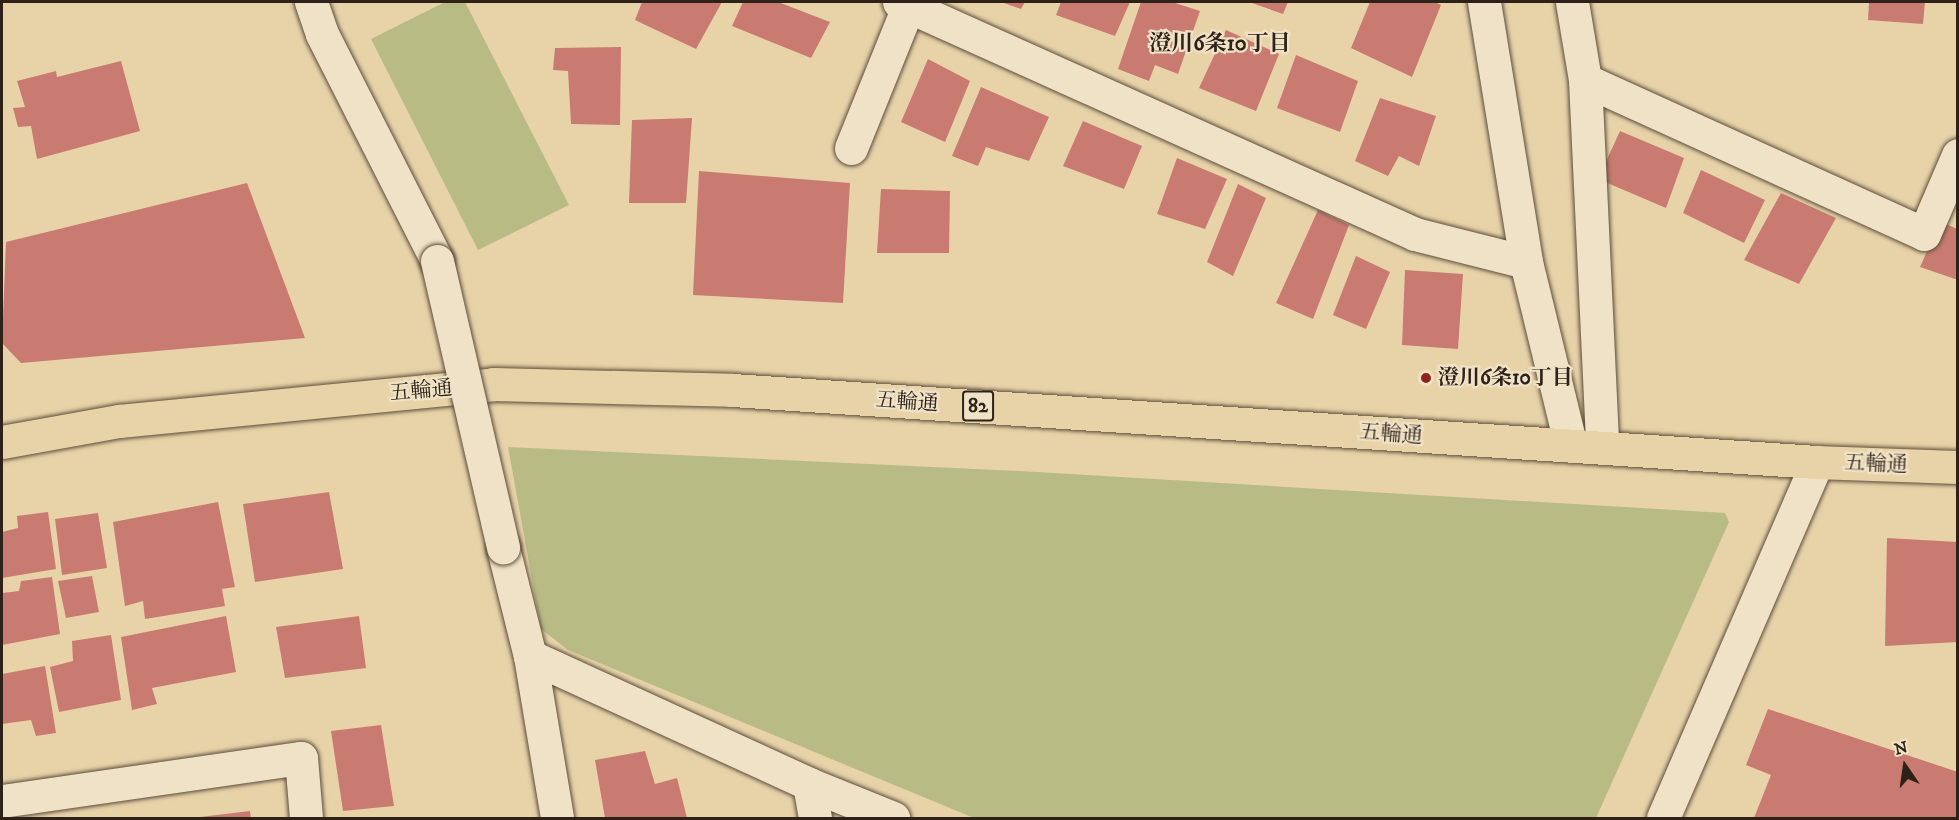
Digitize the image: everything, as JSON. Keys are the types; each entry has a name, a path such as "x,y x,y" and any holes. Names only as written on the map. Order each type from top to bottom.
{"main road":[{"name":"五輪通","path":"2,442 119,421 493,384 732,390 1817,462 1958,467"}],"street":[{"path":"311,2 322,34 437,261 530,656 557,819"},
{"path":"1484,2 1526,262 1586,446"},
{"path":"1572,2 1584,80 1586,446"},
{"path":"851,148 906,3 1415,234 1526,262"},
{"path":"1584,80 1924,234 1958,154"},
{"path":"1663,819 1817,462"},
{"path":"530,656 809,784 893,819"},
{"path":"2,801 301,758 306,819"},
{"path":"809,784 815,819"}],"green space":[{"path":"445,2 465,2 569,205 478,250 371,39"},
{"path":"508,447 1020,471 1725,513 1729,522 1596,818 974,818 568,650 541,629"}],"building":[{"path":"642,2 722,2 696,49 635,20"},
{"path":"743,2 778,2 830,22 811,58 732,26"},
{"path":"1001,2 1025,2 1021,9"},
{"path":"1061,2 1130,2 1115,36 1056,15"},
{"path":"1141,2 1172,2 1200,11 1178,74 1155,65 1149,81 1118,69"},
{"path":"1249,2 1288,2 1283,14"},
{"path":"1370,2 1435,2 1441,5 1412,77 1351,48"},
{"path":"1869,2 1925,2 1923,24 1868,20"},
{"path":"1226,30 1279,54 1256,111 1199,88"},
{"path":"621,47 620,125 571,124 568,71 553,70 555,48"},
{"path":"1296,55 1358,81 1340,132 1277,108"},
{"path":"928,59 970,81 945,142 901,122"},
{"path":"121,61 140,131 37,159 31,126 18,127 13,108 25,107 17,81 56,71 57,77"},
{"path":"981,87 1049,117 1029,161 986,147 978,166 952,156"},
{"path":"1380,98 1436,116 1419,166 1399,156 1388,176 1355,161"},
{"path":"692,118 686,203 629,203 632,120"},
{"path":"1083,121 1142,146 1124,189 1063,166"},
{"path":"1620,131 1684,158 1666,208 1598,179"},
{"path":"1177,158 1227,179 1205,229 1157,214"},
{"path":"1701,170 1765,200 1744,243 1683,213"},
{"path":"699,171 850,183 843,303 693,295"},
{"path":"247,183 305,338 21,363 2,343 6,242"},
{"path":"1238,184 1266,198 1233,276 1207,262"},
{"path":"881,189 950,191 949,253 877,253"},
{"path":"1781,193 1836,218 1799,284 1744,260"},
{"path":"1318,210 1349,225 1313,319 1276,303"},
{"path":"1940,222 1958,229 1958,280 1920,267"},
{"path":"1356,256 1390,272 1366,329 1333,315"},
{"path":"1405,270 1463,274 1458,349 1402,345"},
{"path":"329,492 343,569 255,582 243,504"},
{"path":"218,502 235,587 222,589 225,606 145,619 143,601 125,606 113,522"},
{"path":"48,512 56,569 2,578 2,532 18,528 17,516"},
{"path":"98,513 107,568 62,575 55,519"},
{"path":"1887,538 1958,542 1958,642 1885,646"},
{"path":"92,576 99,612 66,618 58,581"},
{"path":"52,577 60,634 2,645 2,593 19,591 21,581"},
{"path":"226,616 236,672 152,688 157,704 132,710 121,637"},
{"path":"359,616 366,668 285,678 276,627"},
{"path":"111,635 121,700 59,712 50,667 73,661 72,641"},
{"path":"45,666 56,733 36,736 31,720 2,724 2,674"},
{"path":"1768,709 1958,772 1958,818 1754,818 1771,775 1746,765"},
{"path":"381,725 394,806 343,811 331,731"},
{"path":"645,751 655,784 677,778 687,818 605,818 595,760"},
{"path":"250,811 251,818 200,818 200,817"}],"place":[{"name":"澄川6条10丁目","path":"1426,378"}],"district":[{"name":"澄川6条10丁目","path":"1220,44"}]}
